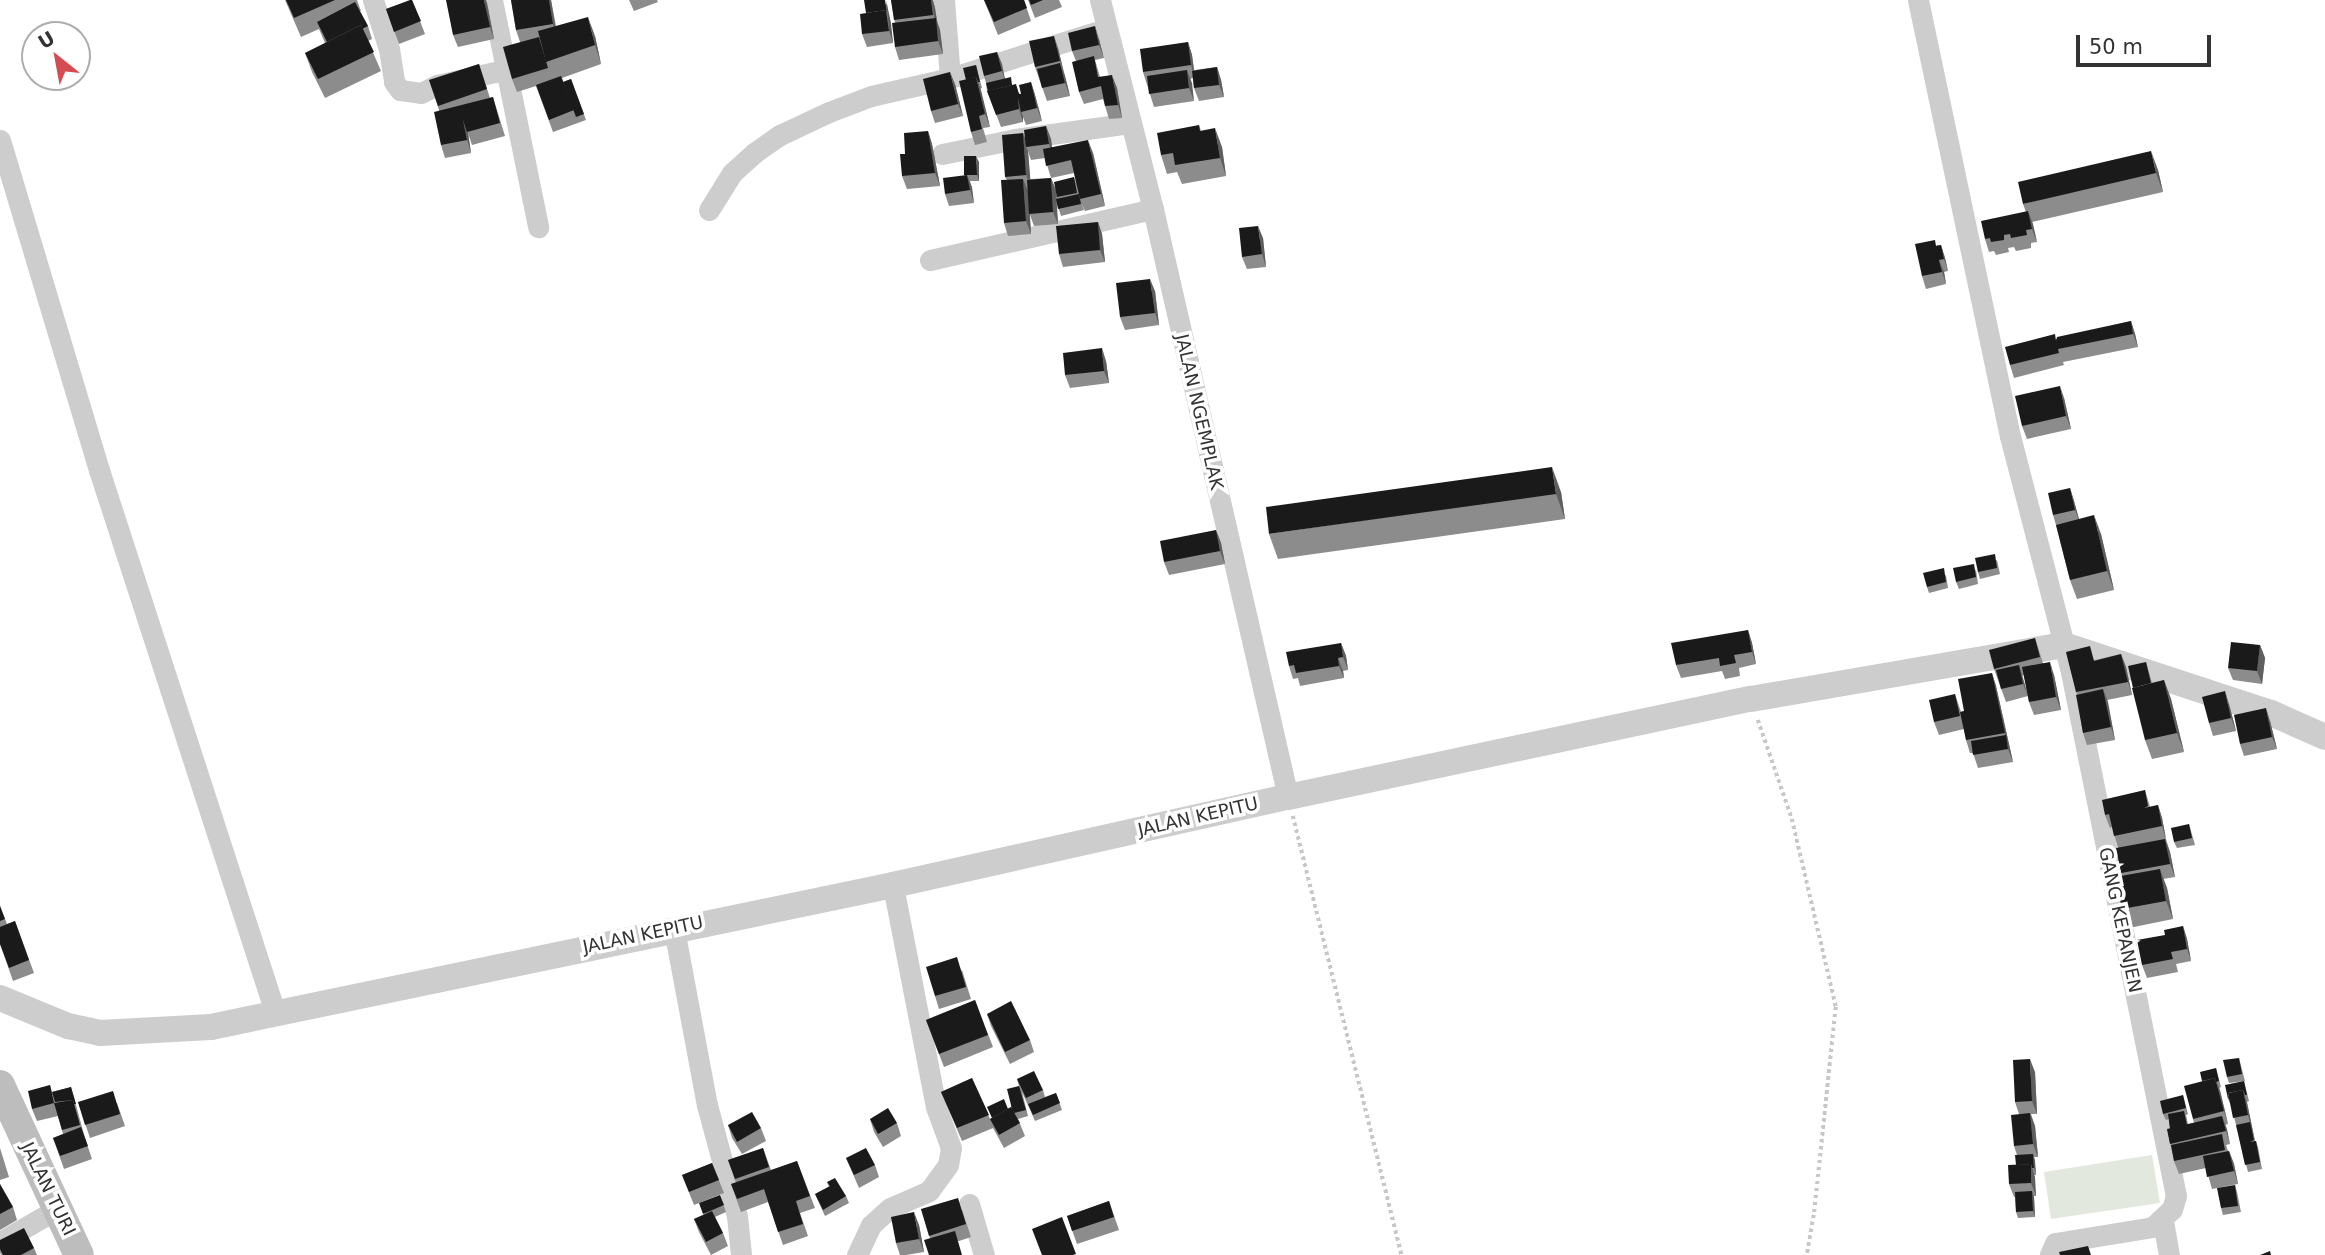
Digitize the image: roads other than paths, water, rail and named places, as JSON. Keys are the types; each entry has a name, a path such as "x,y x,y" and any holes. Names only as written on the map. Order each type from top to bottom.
{"main road":[{"name":"JALAN TURI","path":"0,1085 79,1255"}],"street":[{"path":"373,0 389,49 394,82 400,90 421,93 437,85 508,69"},
{"path":"492,0 538,227"},
{"path":"944,0 950,78"},
{"name":"JALAN NGEMPLAK","path":"1100,0 1153,209 1288,797"},
{"name":"GANG KEPANJEN","path":"1918,0 2010,436 2064,645 2176,1196 2172,1209 2163,1221"},
{"path":"709,210 732,173 780,135 871,96 950,78 1108,29"},
{"path":"942,154 1014,139 1130,123"},
{"path":"0,139 99,470 275,1012"},
{"path":"930,260 1153,209"},
{"path":"2064,645 2272,713 2325,737"},
{"name":"JALAN KEPITU","path":"0,998 32,1013 100,1033 211,1027 892,885 1288,797 1751,699 2064,645"},
{"path":"857,1255 871,1225 890,1208 929,1191 948,1165 951,1148 936,1107 892,885"},
{"path":"674,929 707,1105 737,1216 741,1255"},
{"path":"0,1013 20,1010 32,1013"},
{"path":"970,1204 984,1255"},
{"path":"0,1242 57,1209"},
{"path":"2050,1255 2055,1243 2153,1227 2163,1221 2169,1255"}]}
